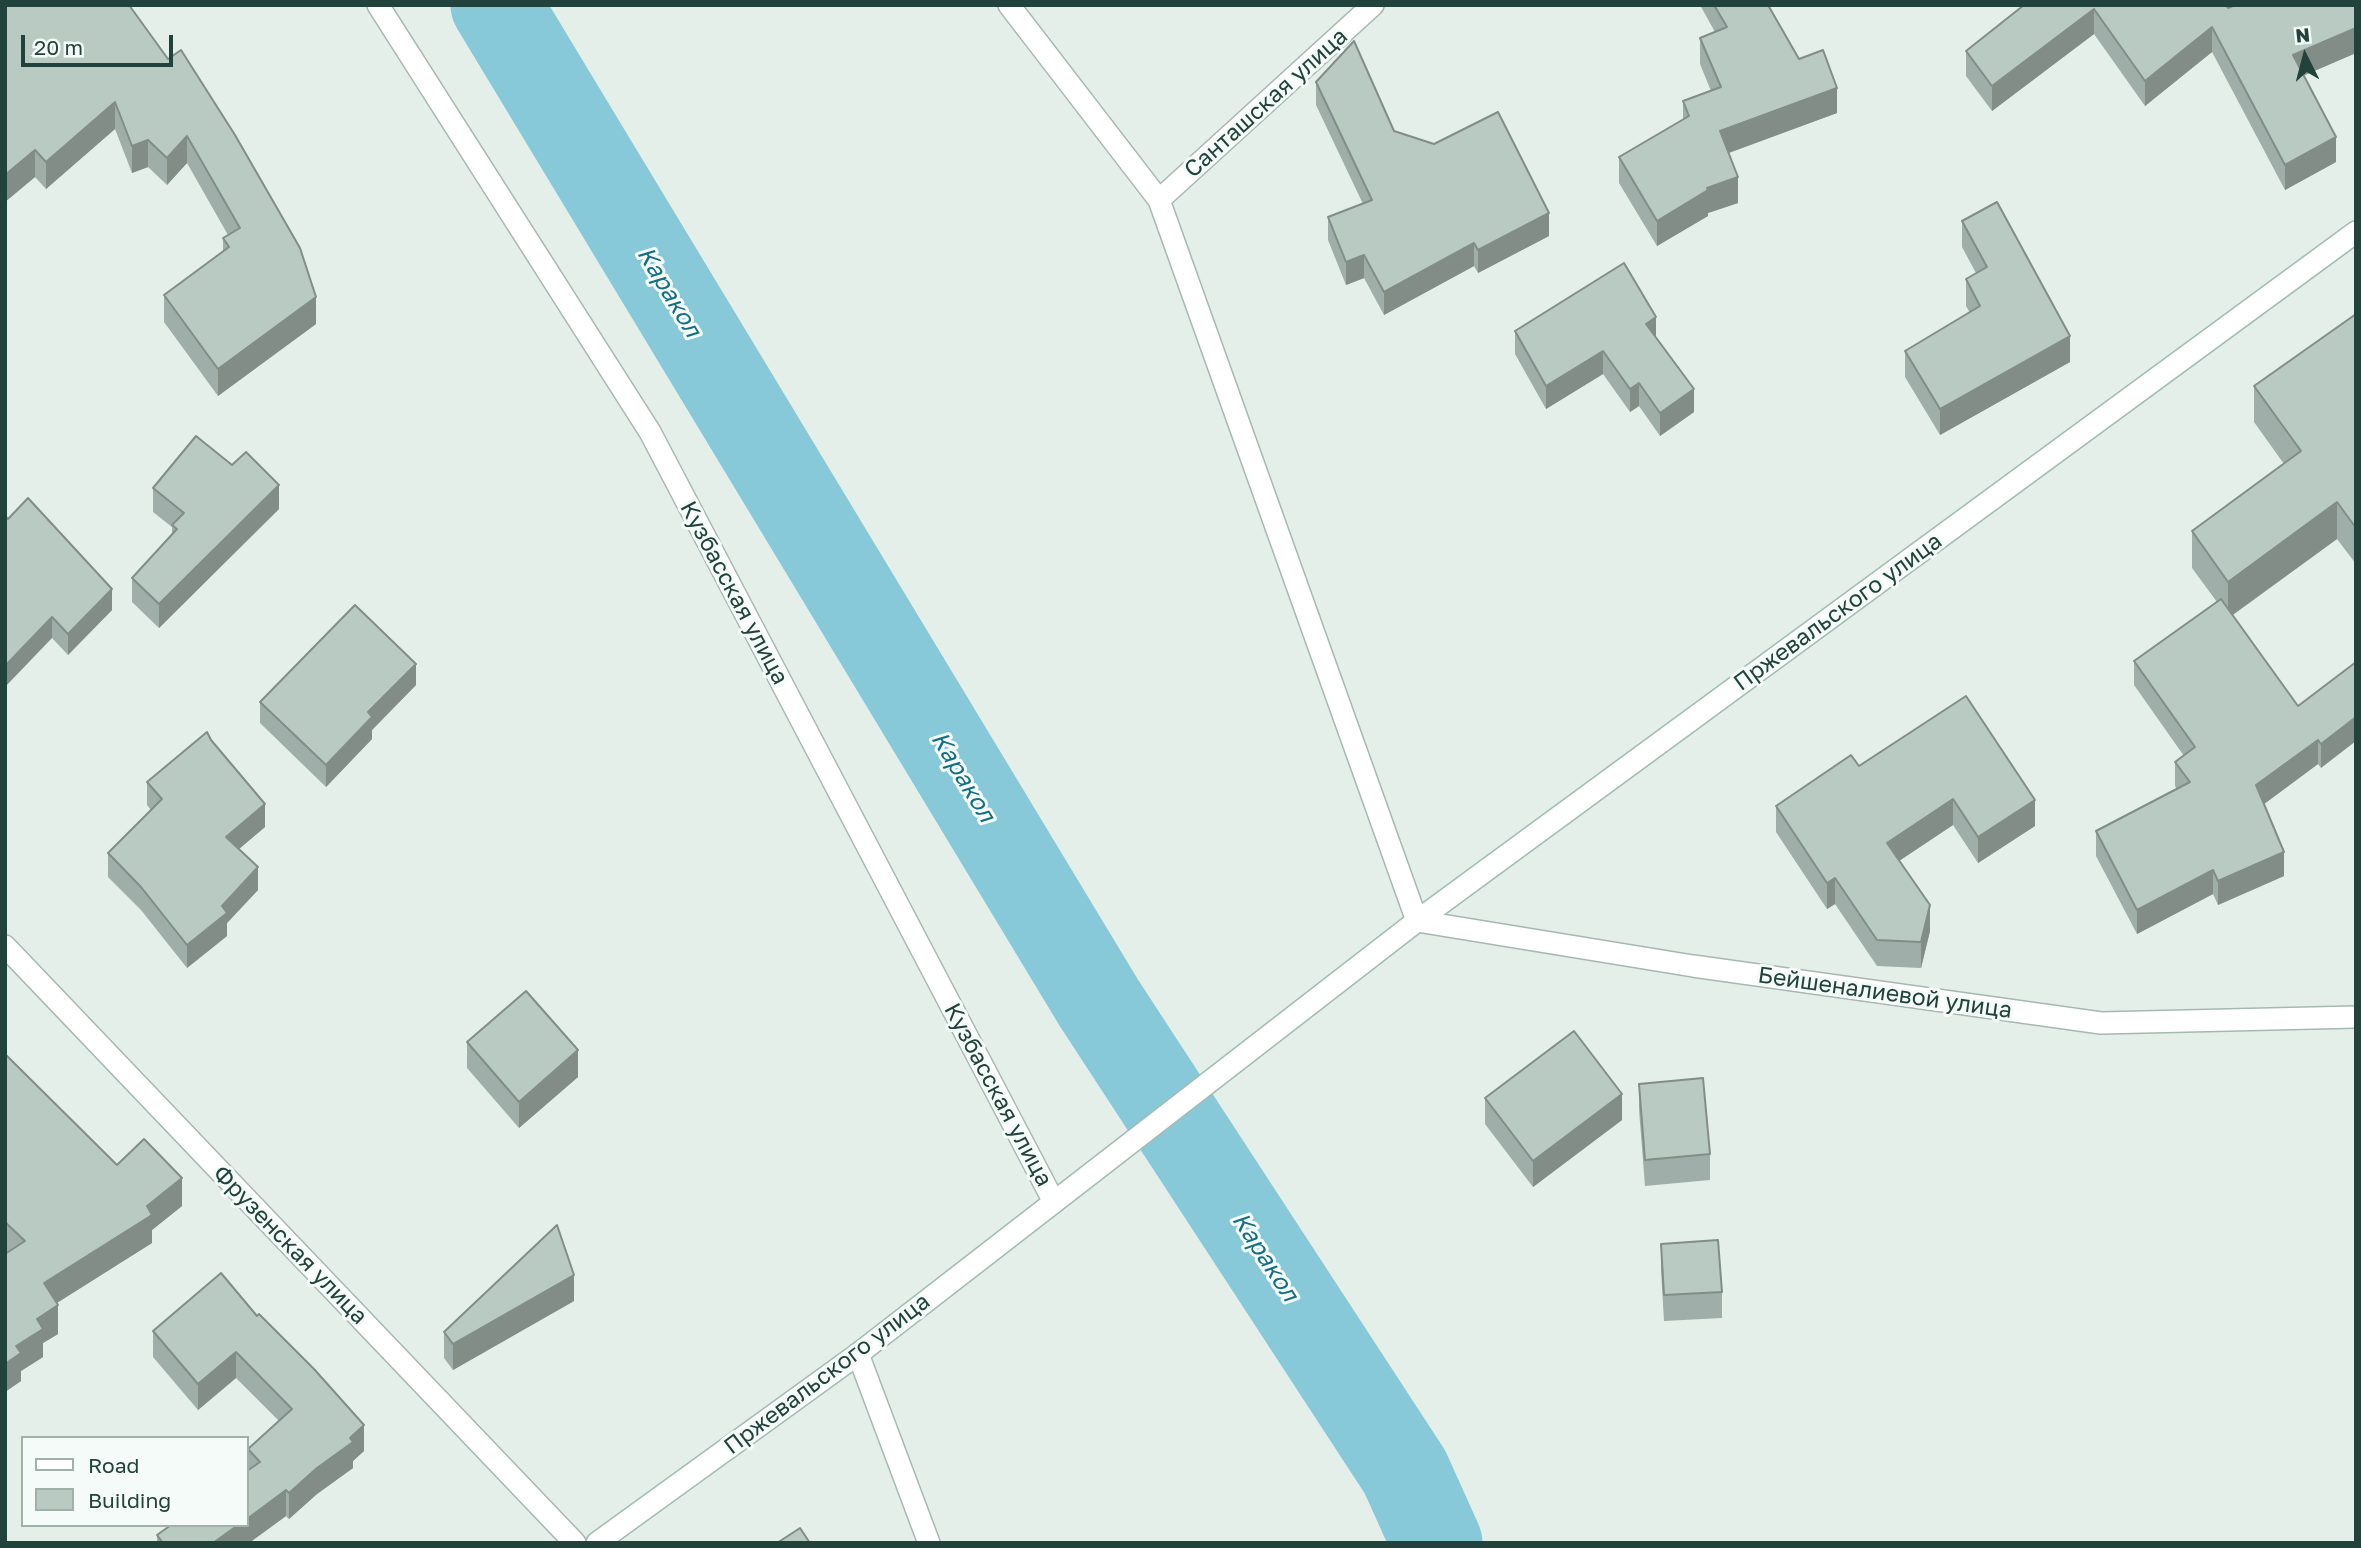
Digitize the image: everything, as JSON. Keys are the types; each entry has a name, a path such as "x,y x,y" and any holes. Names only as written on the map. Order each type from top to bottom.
{"street":[{"name":"Кузбасская улица","path":"378,5 650,432 1054,1202"},
{"path":"1009,5 1159,200 1417,921"},
{"name":"Санташская улица","path":"1159,200 1373,5"},
{"name":"Пржевальского улица","path":"597,1543 858,1354 1417,921 2356,232"},
{"name":"Бейшеналиевой улица","path":"1417,921 1693,966 2101,1023 2356,1017"},
{"name":"Фрузенская улица","path":"5,946 575,1543"},
{"path":"858,1354 929,1543"}],"building":[{"path":"5,5 129,5 168,59 181,50 235,135 300,248 316,297 218,369 164,295 229,247 223,238 240,228 187,136 167,158 148,140 132,146 115,102 46,162 35,150 5,175"},
{"path":"1714,5 1768,5 1799,59 1823,50 1837,88 1720,131 1738,177 1707,188 1708,190 1657,221 1619,157 1689,116 1683,101 1721,87 1700,38 1727,27"},
{"path":"2024,5 2226,5 2228,8 2235,5 2356,5 2356,28 2293,55 2336,137 2285,165 2212,27 2145,81 2094,9 1992,86 1966,51"},
{"path":"1354,41 1394,131 1434,144 1498,112 1549,213 1478,250 1474,243 1384,292 1364,255 1346,262 1328,217 1372,200 1316,82"},
{"path":"1997,202 2070,336 1940,409 1905,351 1980,306 1966,279 1987,267 1962,221"},
{"path":"1624,263 1656,317 1646,324 1694,389 1660,413 1639,383 1630,389 1603,351 1546,386 1515,331"},
{"path":"2356,314 2356,528 2337,502 2228,582 2192,531 2301,451 2254,386"},
{"path":"196,436 232,465 246,452 279,485 159,604 132,578 177,529 172,525 184,513 153,488"},
{"path":"28,498 112,589 68,634 52,617 5,666 5,516 8,519"},
{"path":"2221,599 2298,706 2356,662 2356,717 2321,744 2318,740 2256,785 2284,852 2218,881 2213,870 2137,910 2096,831 2190,782 2175,762 2195,747 2134,661"},
{"path":"355,605 416,664 368,712 372,717 326,765 260,702"},
{"path":"1966,696 2035,800 1978,837 1953,799 1887,843 1930,905 1921,942 1877,940 1835,878 1827,883 1776,806 1851,755 1859,766"},
{"path":"207,732 265,804 226,837 258,867 222,906 227,913 187,945 141,887 108,853 162,799 147,782"},
{"path":"526,991 578,1050 519,1102 467,1042"},
{"path":"1574,1031 1622,1094 1533,1161 1485,1098"},
{"path":"5,1054 117,1165 144,1139 182,1178 147,1206 152,1215 44,1283 58,1305 37,1319 43,1329 16,1346 21,1353 5,1364 5,1254 25,1241 5,1222"},
{"path":"1703,1078 1710,1154 1645,1160 1639,1084"},
{"path":"557,1225 574,1275 453,1344 444,1332"},
{"path":"1718,1240 1722,1292 1664,1295 1661,1244"},
{"path":"221,1273 257,1316 259,1314 314,1369 364,1425 350,1438 353,1442 317,1468 289,1493 286,1490 248,1518 248,1470 260,1462 248,1449 292,1409 236,1352 198,1384 153,1331"},
{"path":"168,1527 235,1527 213,1543 163,1543 157,1535"},
{"path":"800,1528 810,1543 777,1543"}],"waterway":[{"name":"Каракол","path":"496,5 1099,1003 1405,1472 1437,1543"}]}
